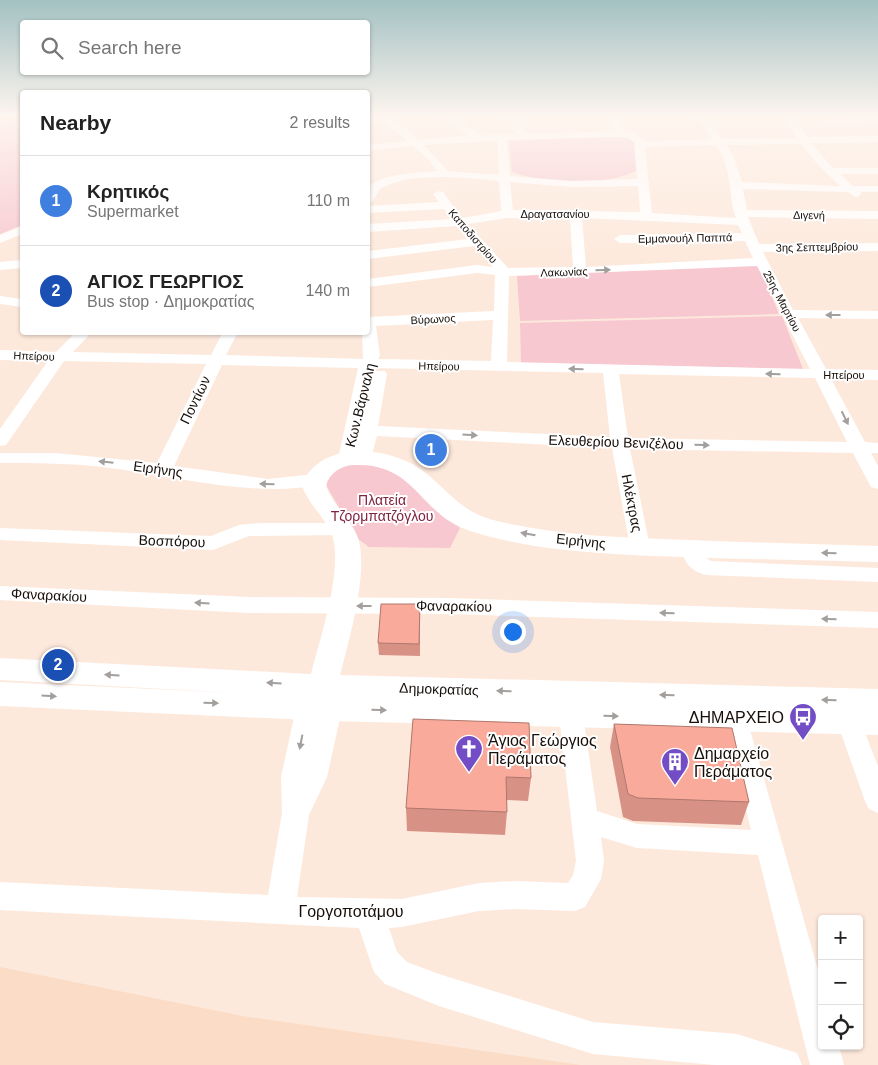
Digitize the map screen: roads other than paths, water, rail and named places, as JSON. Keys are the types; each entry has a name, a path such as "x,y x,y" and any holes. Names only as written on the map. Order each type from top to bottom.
{"main road":[{"path":"320,701 340,606 348,550 346,538 341,528 315,489 315,480 329,466 355,458"},
{"name":"Ειρήνης","path":"355,458 385,461 410,471 452,510 472,522 552,538 640,547 878,554"},
{"name":"Δημοκρατίας","path":"0,669 320,701 571,715 864,723"},
{"name":"Δημοκρατίας","path":"0,694 320,701 878,701"}],"street":[{"path":"439,165 444,173"},
{"path":"505,165 508,214"},
{"path":"642,165 646,216"},
{"name":"25ης Μαρτίου","path":"731,165 737,185 741,218 761,262 878,483"},
{"path":"825,165 878,214"},
{"path":"831,171 878,171"},
{"path":"861,171 878,188"},
{"path":"374,184 416,175 444,173 575,184 644,182"},
{"path":"737,185 809,190 878,188"},
{"name":"Καποδιστρίου","path":"439,194 459,222 502,271 499,368"},
{"path":"370,209 447,205"},
{"name":"Δραγατσανίου","path":"370,228 459,222 508,214 612,214 741,218"},
{"path":"576,214 580,271"},
{"path":"612,214 620,239 634,269"},
{"name":"Διγενή","path":"741,218 878,214"},
{"path":"0,239 20,231"},
{"name":"Εμμανουήλ Παππά","path":"620,239 753,243"},
{"path":"370,255 478,242"},
{"name":"3ης Σεπτεμβρίου","path":"753,243 878,247"},
{"name":"Λακωνίας","path":"370,284 458,270 580,271 761,262"},
{"path":"0,266 20,264"},
{"path":"0,300 20,303"},
{"path":"788,314 878,315"},
{"name":"Βύρωνος","path":"370,322 500,315"},
{"path":"0,441 59,357 82,335"},
{"name":"Ποντίων","path":"163,470 214,361 229,335"},
{"name":"Κων.Βάρναλη","path":"355,458 374,365 370,335"},
{"name":"Ηπείρου","path":"0,355 499,368 878,375"},
{"name":"Ηλέκτρας","path":"611,370 620,443 640,547"},
{"name":"Ελευθερίου Βενιζέλου","path":"362,430 620,443 878,448"},
{"name":"Ειρήνης","path":"0,458 55,458 163,470 268,485 315,480"},
{"name":"Βοσπόρου","path":"0,534 213,542 246,530 259,528 341,528"},
{"path":"691,549 694,560 706,568 878,575"},
{"name":"Φαναρακίου","path":"0,593 249,605 477,606 878,620"},
{"path":"280,911 296,814 294,776 320,701"},
{"name":"Γοργοποτάμου","path":"0,896 10,898 370,914 402,913 480,897 515,895 575,897 587,879 590,861 571,715"},
{"path":"736,719 818,1030"},
{"path":"864,723 878,801"},
{"path":"586,820 637,836 769,843"},
{"path":"370,914 385,961 396,973 439,990 593,1038 737,1051 785,1065"},
{"path":"823,1050 827,1065"}],"place":[{"name":"Κρητικός","path":"431,450"},
{"name":"ΑΓΙΟΣ ΓΕΩΡΓΙΟΣ","path":"58,665"},
{"name":"ΔΗΜΑΡΧΕΙΟ","path":"803,741"},
{"name":"Άγιος Γεώργιος Περάματος","path":"469,773"},
{"name":"Δημαρχείο Περάματος","path":"675,786"}],"park label":[{"name":"Πλατεία Τζορμπατζόγλου","path":"382,508"}]}
